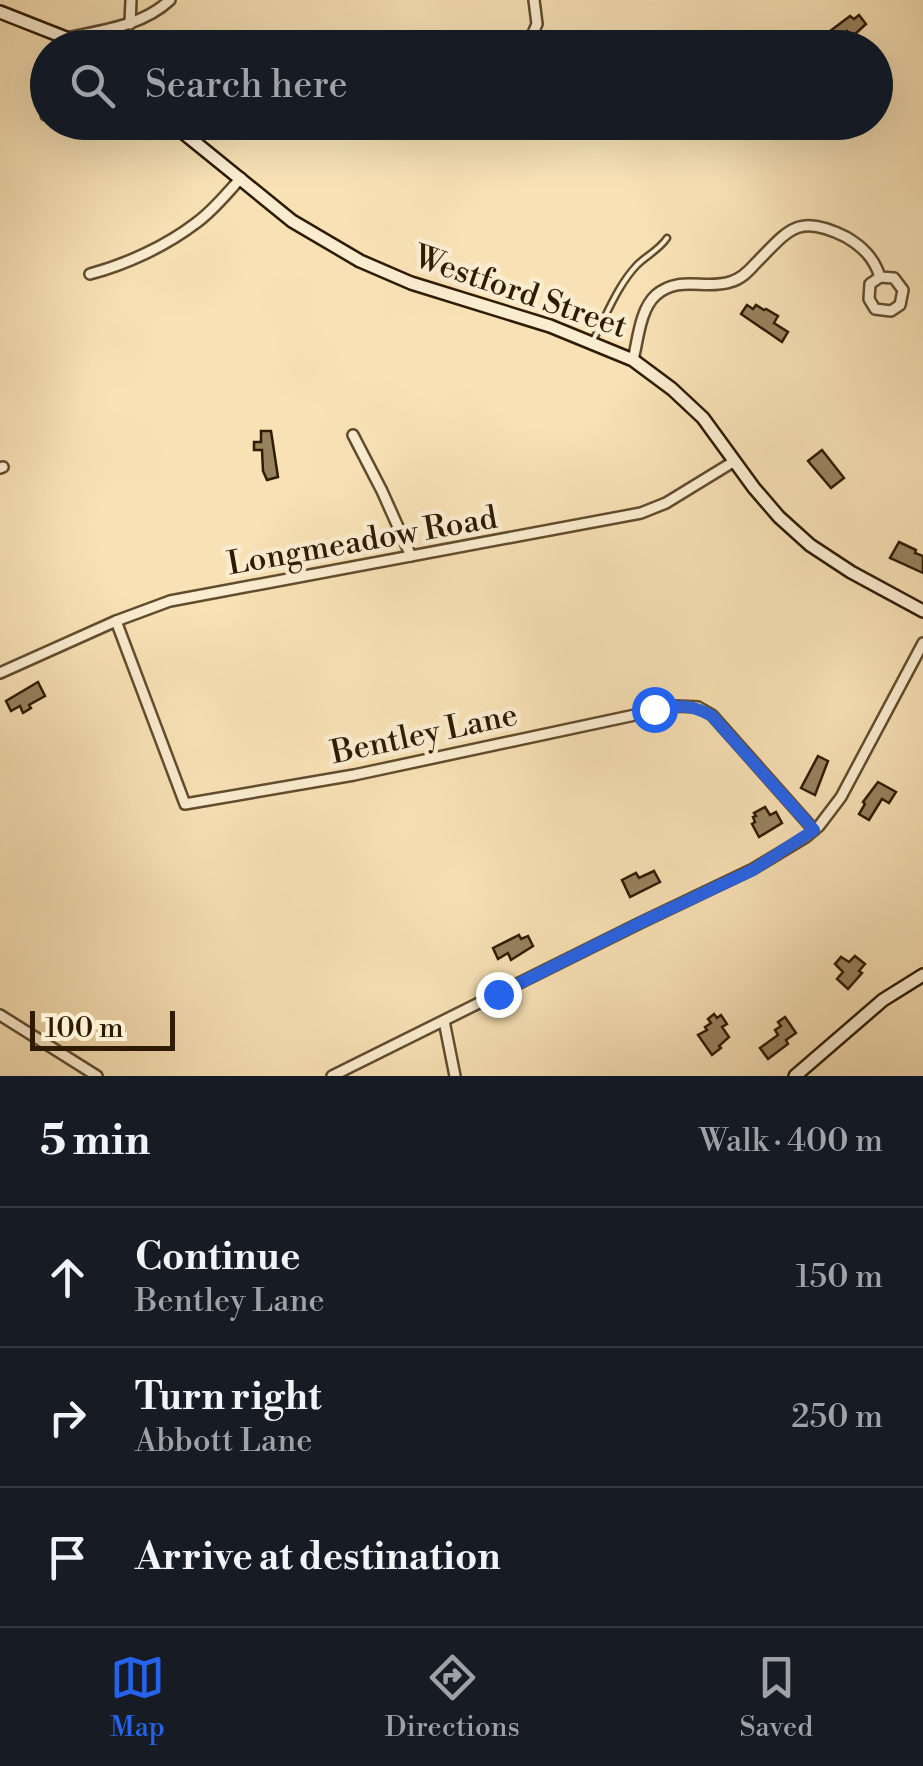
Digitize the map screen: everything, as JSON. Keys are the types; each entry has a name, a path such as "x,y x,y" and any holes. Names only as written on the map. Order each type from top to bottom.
{"main road":[{"path":"0,12 46,30"},
{"name":"Westford Street","path":"193,140 292,221 360,261 412,282 520,315 633,360 704,418 733,462 779,517 810,545 923,611"},
{"path":"795,1076 882,1000 923,975"}],"street":[{"path":"130,24 131,0"},
{"path":"96,30 130,24 154,14 170,0"},
{"path":"534,0 534,30"},
{"path":"90,274 114,268 168,242 198,222 241,178"},
{"path":"633,360 646,312 656,296 682,284 737,280 799,226 824,227 854,242 870,257 880,277"},
{"path":"880,277 894,278 903,290 902,301 891,311 883,312 868,300 870,284 880,277"},
{"path":"352,435 389,504 411,556"},
{"name":"Longmeadow Road","path":"0,673 116,621 206,593 641,513 666,503 733,462"},
{"name":"Bentley Lane","path":"116,621 186,804 354,775 677,706 698,707 712,716 814,830"},
{"path":"332,1076 753,870 814,830 841,797 923,643"},
{"path":"0,1015 97,1076"},
{"path":"444,1022 455,1076"}],"lane":[{"path":"592,342 635,267 667,238"}],"building":[{"path":"859,15 866,24 860,30 831,30 850,16 854,19"},
{"path":"747,305 753,309 756,305 778,316 774,323 788,332 782,342 741,314"},
{"path":"261,431 271,431 278,477 267,480 262,450 254,450 254,442 261,442"},
{"path":"822,450 844,478 831,488 808,461"},
{"path":"899,542 923,556 923,573 890,558"},
{"path":"38,682 45,696 23,713 20,706 11,711 6,701"},
{"path":"818,756 828,761 815,795 801,788"},
{"path":"878,782 896,792 889,803 882,799 869,820 859,814"},
{"path":"765,807 770,815 776,812 782,823 759,837 753,817"},
{"path":"654,871 660,882 630,897 622,880"},
{"path":"519,935 521,939 528,936 533,946 511,960 508,953 498,959 493,948"},
{"path":"855,956 865,964 848,989 837,979 843,972 835,964 841,957 849,962"},
{"path":"714,1014 717,1018 721,1015 727,1024 722,1027 729,1037 712,1055 698,1035 707,1030 705,1027 711,1023 708,1019"},
{"path":"785,1017 796,1033 768,1059 760,1048 778,1035 778,1022"}],"route":[{"path":"498,994 753,870 814,830 712,716 698,707 654,709"}]}
